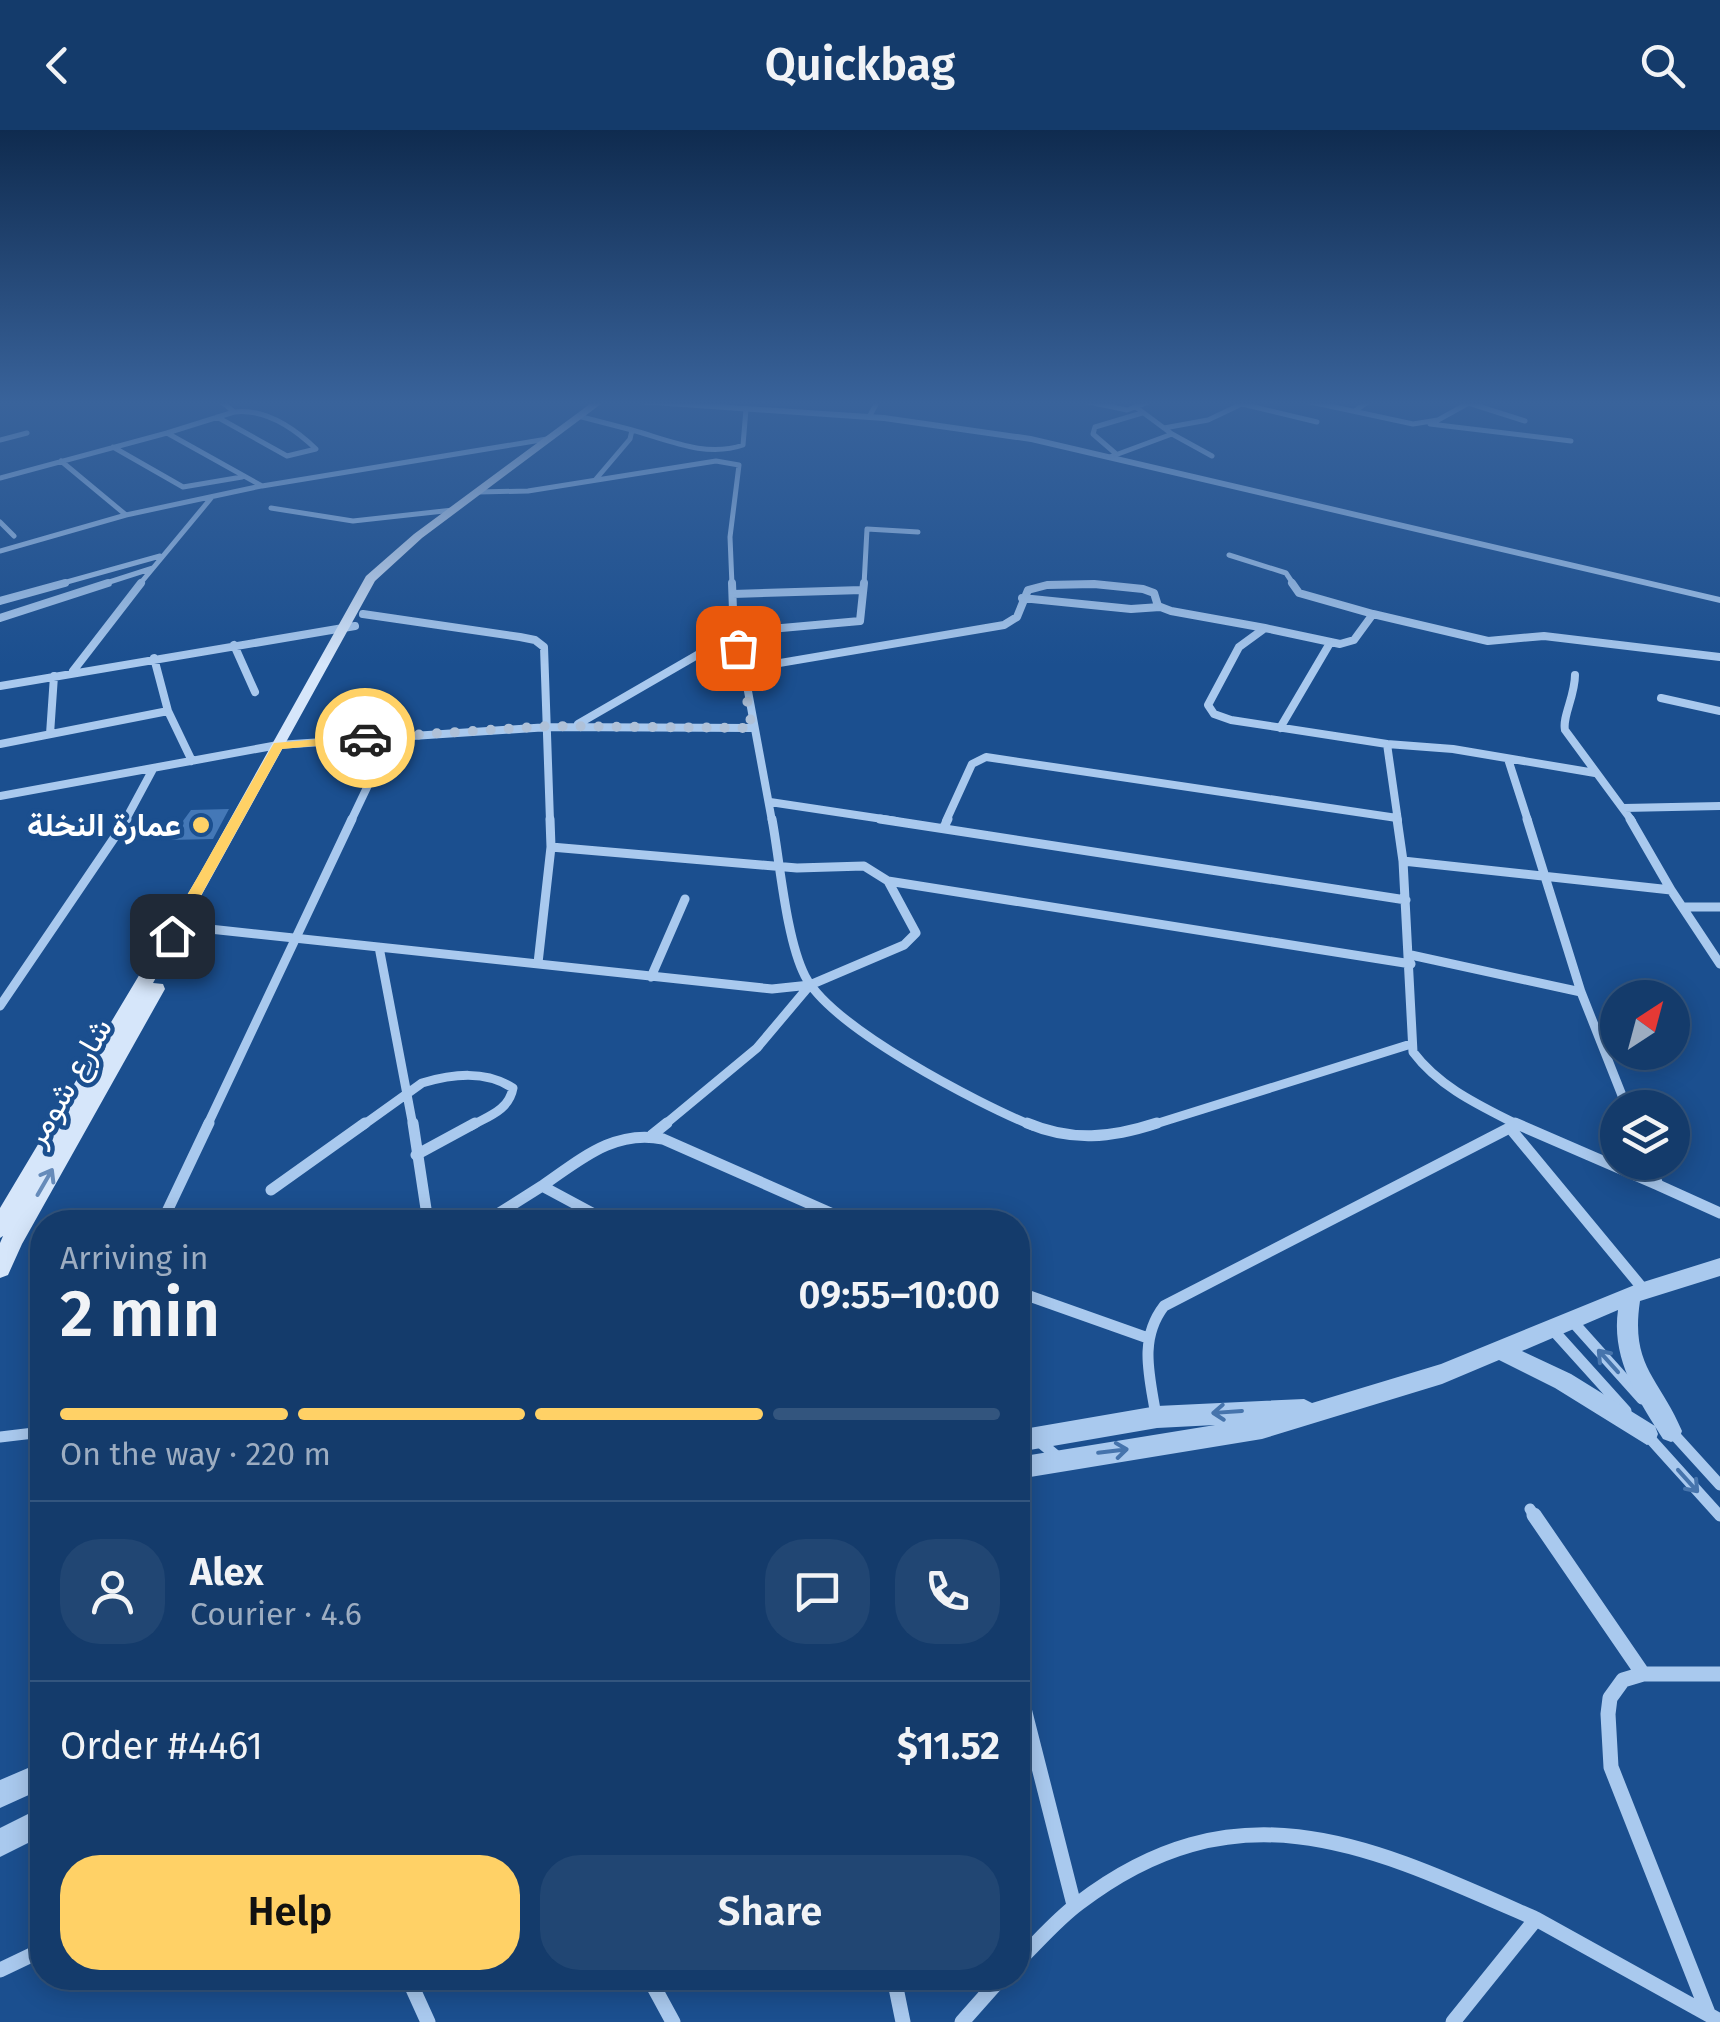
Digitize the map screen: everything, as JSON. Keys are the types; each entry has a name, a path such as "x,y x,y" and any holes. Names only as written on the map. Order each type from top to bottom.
{"main road":[{"name":"شارع شومر","path":"0,1268 4,1237 24,1185 354,622 394,559 481,489"},
{"name":"شارع شومر","path":"4,1237 191,927 283,745"},
{"path":"0,1201 24,1185"}],"street":[{"path":"95,489 126,515"},
{"path":"0,551 126,515 248,489"},
{"path":"478,492 532,489"},
{"path":"736,489 730,537 733,594 752,728 770,802 794,948 810,986 835,1008 951,1085 1014,1120 1075,1138 1126,1133 1412,1044"},
{"path":"1257,489 1720,600"},
{"path":"73,671 161,556 212,498"},
{"path":"272,508 353,521 453,510"},
{"path":"0,522 14,536"},
{"path":"574,726 737,632 856,623 865,614 861,557 867,530 918,532"},
{"path":"1229,555 1286,573 1298,593 1488,641 1544,636 1720,658"},
{"path":"0,601 161,556"},
{"path":"0,618 154,568"},
{"path":"744,669 1004,625 1017,617 1022,598 1036,586 1102,584 1150,591 1160,607"},
{"path":"733,594 862,590"},
{"path":"1022,598 1123,608 1160,607 1330,643 1354,640 1373,614"},
{"path":"0,686 354,622 536,640 544,647 551,847 538,963"},
{"path":"1266,628 1239,646 1208,708 1224,718 1595,773"},
{"path":"1280,728 1330,643"},
{"path":"234,645 255,692"},
{"path":"154,658 168,711 192,761"},
{"path":"1575,674 1575,697 1563,725 1624,808 1720,964"},
{"path":"50,734 54,676"},
{"path":"1661,698 1720,710"},
{"path":"0,744 168,711"},
{"path":"0,796 283,745 549,726 752,728"},
{"path":"168,1210 391,737"},
{"path":"1387,744 1403,861 1411,960 1412,1044 1421,1065 1514,1126 1720,1213"},
{"path":"944,827 972,764 986,757 1397,818"},
{"path":"1508,759 1582,992 1620,1090"},
{"path":"0,1006 136,804 153,769"},
{"path":"770,802 1406,900"},
{"path":"1624,808 1720,806"},
{"path":"551,847 781,867 856,864 888,881 1411,960 1582,992"},
{"path":"1403,861 1671,890"},
{"path":"191,927 772,989 810,986 904,945 914,936 914,926 888,881"},
{"path":"651,976 685,898"},
{"path":"1683,907 1720,907"},
{"path":"379,947 408,1090 426,1210"},
{"path":"652,1135 750,1056 810,986"},
{"path":"271,1190 408,1090 432,1080 463,1076 503,1080 514,1093 500,1110 416,1155"},
{"path":"1514,1126 1637,1293"},
{"path":"1156,1417 1145,1337 1152,1318 1164,1306 1514,1126"},
{"path":"504,1210 611,1140 630,1133 652,1135 824,1210"},
{"path":"1656,1180 1658,1186"},
{"path":"542,1186 587,1210"},
{"path":"1030,1465 1262,1428 1442,1374 1637,1293 1720,1267"},
{"path":"1637,1293 1624,1333 1628,1354 1671,1431"},
{"path":"1030,1296 1145,1337"},
{"path":"1563,1326 1671,1431 1720,1485"},
{"path":"1563,1326 1647,1434 1720,1516"},
{"path":"1499,1350 1562,1381 1647,1434"},
{"path":"1030,1439 1156,1417 1257,1409 1324,1410"},
{"path":"0,1437 30,1433"},
{"path":"1030,1440 1060,1459"},
{"path":"1530,1509 1643,1674"},
{"path":"1714,2017 1611,1767 1608,1735 1610,1698 1623,1680 1643,1674 1720,1674"},
{"path":"1030,1732 1074,1906"},
{"path":"0,1794 30,1780"},
{"path":"0,1842 30,1827"},
{"path":"1030,1949 1074,1906 1154,1856 1194,1840 1242,1830 1298,1833 1352,1844 1536,1919 1714,2017"},
{"path":"1453,2022 1536,1919"},
{"path":"0,1970 30,1956"},
{"path":"413,1990 428,2022"},
{"path":"656,1990 673,2022"},
{"path":"896,1990 903,2022"},
{"path":"962,2022 990,1990"}],"building":[{"name":"عمارة النخلة","path":"229,809 213,839 169,840 191,810"}],"way so far":[{"path":"365,738 549,726 752,728 738,648"}],"place":[{"name":"عمارة النخلة","path":"201,825"}],"route":[{"path":"172,936 278,745 365,738"}]}
